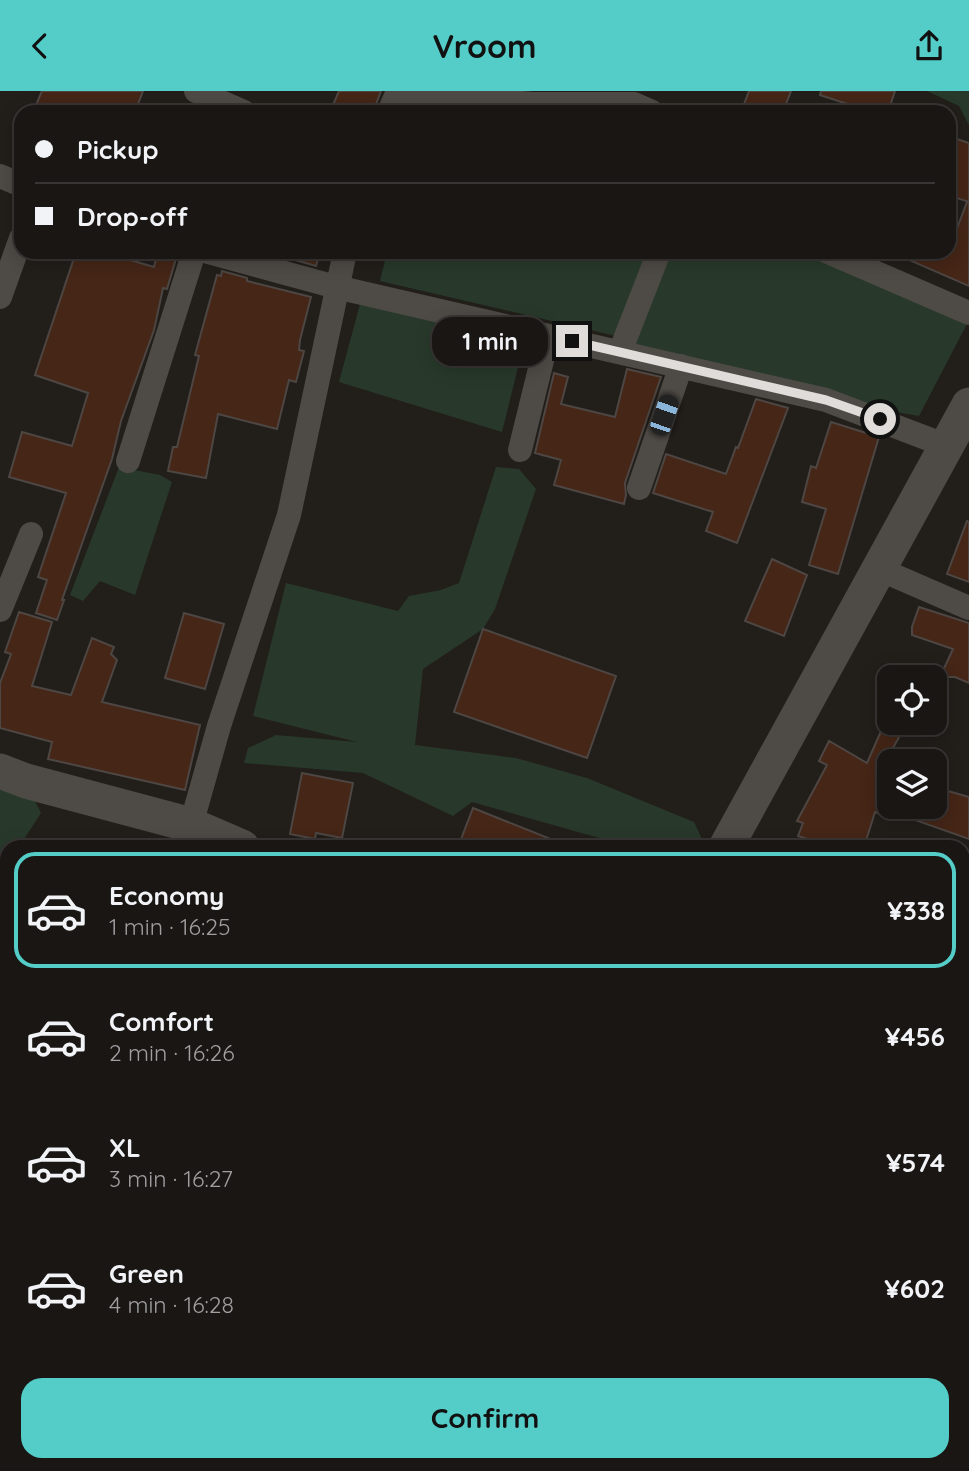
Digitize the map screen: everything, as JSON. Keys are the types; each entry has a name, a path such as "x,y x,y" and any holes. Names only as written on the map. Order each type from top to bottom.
{"street":[{"path":"196,91 228,105"},
{"path":"392,105 398,91 532,104 636,105"},
{"path":"0,297 14,257"},
{"path":"128,461 192,259"},
{"path":"234,259 336,287 835,402 947,446"},
{"path":"191,825 219,726 289,515 343,259"},
{"path":"620,352 656,259"},
{"path":"844,259 969,313"},
{"path":"520,450 548,336"},
{"path":"639,488 681,366"},
{"path":"730,840 969,405"},
{"path":"0,610 31,534"},
{"path":"878,569 969,608"},
{"path":"0,771 26,781 191,825 226,840"}],"green space":[{"path":"927,91 969,91 969,125 959,106"},
{"path":"385,259 652,259 616,336 380,281"},
{"path":"656,259 833,259 969,320 919,416 826,400 620,352"},
{"path":"363,293 527,331 502,432 339,382"},
{"path":"119,467 160,475 172,482 135,595 100,581 83,601 70,595"},
{"path":"496,467 519,469 536,489 495,609 483,629 423,669 415,745 516,758 587,778 694,822 703,840 606,840 472,802 453,816 363,773 244,763 248,748 276,735 357,742 253,716 286,583 398,611 409,596 441,590 459,583"},
{"path":"0,789 35,801 41,813 24,840 0,840"}],"building":[{"path":"42,91 143,91 138,105 36,105"},
{"path":"339,91 381,91 376,105 333,105"},
{"path":"749,91 791,91 786,105 744,105"},
{"path":"821,91 895,91 890,105 851,105 820,95"},
{"path":"956,139 969,143 969,202 956,198"},
{"path":"969,202 969,286 907,259 956,259 956,231"},
{"path":"74,259 127,259 154,267 156,259 176,259 167,289 163,288 154,330 121,421 112,459 57,620 36,613 47,580 38,577 66,493 9,477 22,432 72,446 88,393 35,375"},
{"path":"292,259 318,259 316,266"},
{"path":"222,271 247,278 247,281 311,297 300,340 299,350 304,351 296,382 289,380 277,429 218,414 206,478 168,471 173,447 177,447 199,356 195,355 217,275 221,276"},
{"path":"627,369 661,377 625,483 624,504 554,485 561,460 535,453 554,373 568,377 561,404 615,417"},
{"path":"756,399 788,408 737,543 706,531 713,512 653,493 666,454 726,474"},
{"path":"831,422 879,437 838,574 809,565 826,509 802,502 811,466 816,468"},
{"path":"967,521 969,522 969,582 947,574"},
{"path":"772,559 807,575 784,636 745,621"},
{"path":"919,607 969,623 969,683 955,677 947,677 946,665 953,649 912,635"},
{"path":"19,612 52,622 32,686 71,695 92,638 114,647 111,654 117,660 102,702 200,725 185,790 48,759 52,742 0,728 0,683 11,654 5,652"},
{"path":"184,613 224,624 205,689 165,678"},
{"path":"483,629 616,676 587,758 454,712"},
{"path":"879,735 900,735 892,749 877,749 877,813 875,812 866,840 811,840 798,836 803,823 797,821 827,765 819,761 829,741 867,763"},
{"path":"302,773 353,783 342,838 316,833 315,839 290,834"},
{"path":"947,791 969,797 969,839 912,819 947,819"},
{"path":"473,808 553,840 461,840"}],"route":[{"path":"572,341 835,402 880,419"}]}
